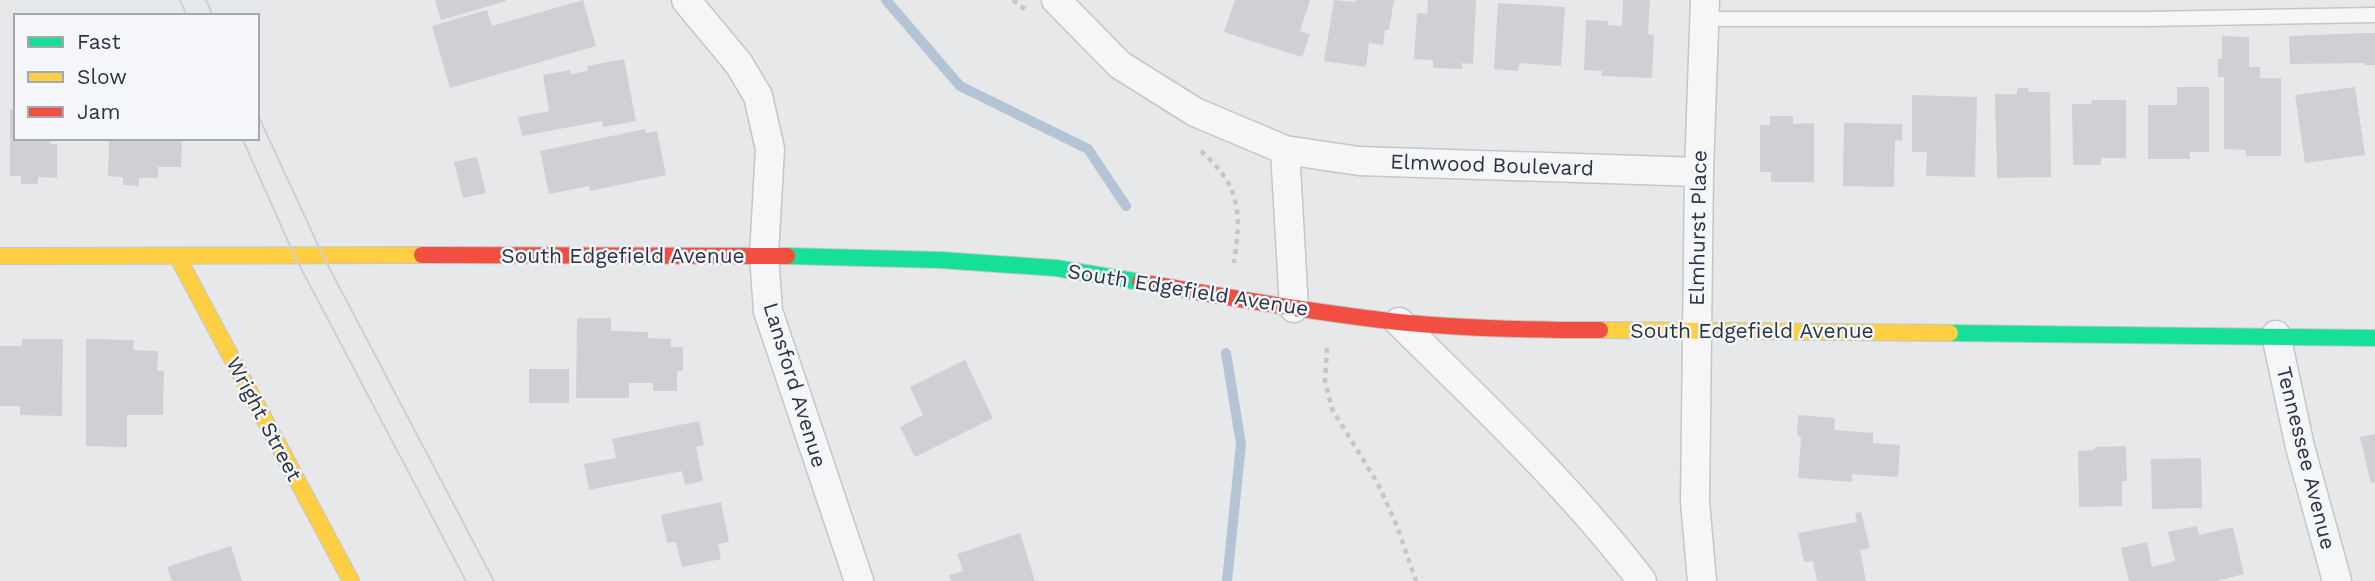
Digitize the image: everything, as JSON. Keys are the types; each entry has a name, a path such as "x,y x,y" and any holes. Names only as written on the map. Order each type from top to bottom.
{"street":[{"name":"Lansford Avenue","path":"686,0 739,64 758,96 770,149 764,255 768,312 859,581"},
{"name":"Elmwood Boulevard","path":"1056,0 1120,65 1195,112 1285,150 1359,161 1699,172"},
{"name":"Elmhurst Place","path":"1702,581 1695,502 1699,172 1705,9"},
{"path":"1285,150 1294,308"},
{"name":"South Edgefield Avenue","path":"0,256 764,255 940,260 1056,268 1294,308 1505,330 2375,338"},
{"name":"Wright Street","path":"177,256 351,581"},
{"path":"1399,321 1527,450 1609,538 1642,581"},
{"name":"Tennessee Avenue","path":"2276,335 2300,447 2337,581"}],"lane":[{"path":"1705,9 2146,19 2375,15"}],"path":[{"path":"1327,347 1325,382 1332,409 1378,484 1397,526 1416,581"}],"building":[{"path":"435,0 506,0 506,1 441,20"},
{"path":"583,0 596,46 450,88 432,26 487,10 492,26"},
{"path":"1235,0 1310,0 1300,31 1310,34 1302,57 1224,32"},
{"path":"1334,0 1394,0 1389,30 1385,30 1383,45 1369,43 1366,67 1324,61"},
{"path":"1428,0 1476,0 1473,64 1462,63 1462,69 1433,68 1433,60 1414,59 1417,13 1427,14"},
{"path":"1623,0 1650,0 1648,34 1654,35 1652,78 1601,76 1602,71 1584,70 1586,20 1608,21 1608,25 1622,26"},
{"path":"1498,3 1565,7 1561,66 1519,63 1518,71 1494,69"},
{"path":"2375,33 2375,65 2290,64 2289,36"},
{"path":"2222,36 2249,37 2249,67 2260,67 2260,78 2281,78 2281,156 2246,156 2246,150 2224,149 2224,77 2218,77 2218,59 2222,59"},
{"path":"624,59 636,121 603,127 602,121 522,136 518,117 549,111 543,75 570,70 571,74 588,71 587,66"},
{"path":"2177,87 2209,87 2209,152 2190,152 2190,159 2148,159 2148,105 2177,105"},
{"path":"2355,87 2365,155 2305,163 2295,95"},
{"path":"2017,88 2028,88 2029,92 2050,92 2051,177 1997,178 1995,94 2017,94"},
{"path":"1912,95 1977,97 1975,177 1926,176 1927,152 1912,152"},
{"path":"2091,100 2126,100 2126,158 2101,158 2101,165 2073,165 2072,104 2092,104"},
{"path":"10,109 14,109 14,140 50,140 50,144 57,144 57,178 38,177 38,184 21,184 21,176 10,176"},
{"path":"1770,116 1793,116 1793,124 1814,123 1814,182 1771,182 1771,172 1760,172 1760,125 1770,125"},
{"path":"1844,123 1902,124 1902,141 1895,140 1894,187 1843,186"},
{"path":"645,129 646,133 657,131 666,175 590,191 589,186 549,194 540,151"},
{"path":"109,140 182,140 181,167 158,167 158,178 139,178 139,186 123,185 123,177 108,176"},
{"path":"477,157 486,193 463,198 454,162"},
{"path":"577,318 611,318 611,331 648,332 648,338 671,339 671,347 683,347 683,371 677,371 677,391 653,391 653,383 629,383 629,398 576,398"},
{"path":"22,339 63,339 62,416 20,415 20,406 0,406 0,346 22,346"},
{"path":"86,339 134,340 133,350 158,351 157,371 164,371 163,415 127,415 127,447 86,446"},
{"path":"965,360 993,418 915,457 900,427 923,415 910,387"},
{"path":"529,369 569,369 569,403 529,403"},
{"path":"1798,415 1835,418 1834,430 1873,433 1873,443 1900,445 1898,477 1852,474 1852,482 1798,478 1801,438 1797,434"},
{"path":"699,421 704,445 696,447 703,481 685,485 682,471 589,490 584,464 616,458 612,439"},
{"path":"2375,434 2375,482 2371,483 2360,437"},
{"path":"2126,446 2127,481 2122,481 2122,506 2079,507 2078,451"},
{"path":"2201,458 2202,508 2152,509 2151,459"},
{"path":"721,502 729,542 718,544 721,559 682,567 676,542 667,543 661,515"},
{"path":"1861,512 1870,548 1860,550 1866,581 1817,581 1813,561 1804,562 1798,533 1857,522 1855,513"},
{"path":"2197,526 2199,535 2233,527 2244,574 2216,581 2129,581 2121,548 2147,542 2152,567 2175,561 2168,532"},
{"path":"1020,533 1035,581 951,581 949,575 963,571 957,554"},
{"path":"231,546 242,581 172,581 167,567"}],"waterway":[{"path":"886,0 960,86 1088,149 1126,206"},
{"path":"1226,353 1241,444 1227,581"}],"tram line":[{"path":"180,0 186,14"},
{"path":"206,0 212,14"},
{"path":"259,117 323,256 494,581"},
{"path":"243,140 295,257 466,581"}],"traffic: fast":[{"path":"787,256 940,260 1056,268 1140,282"},
{"path":"1950,333 2375,338"}],"traffic: slow":[{"path":"0,256 422,255"},
{"path":"177,256 351,581"},
{"path":"1600,330 1950,333"}],"traffic: jam":[{"path":"422,255 787,256"},
{"path":"1140,282 1398,322 1499,329 1600,330"}]}
